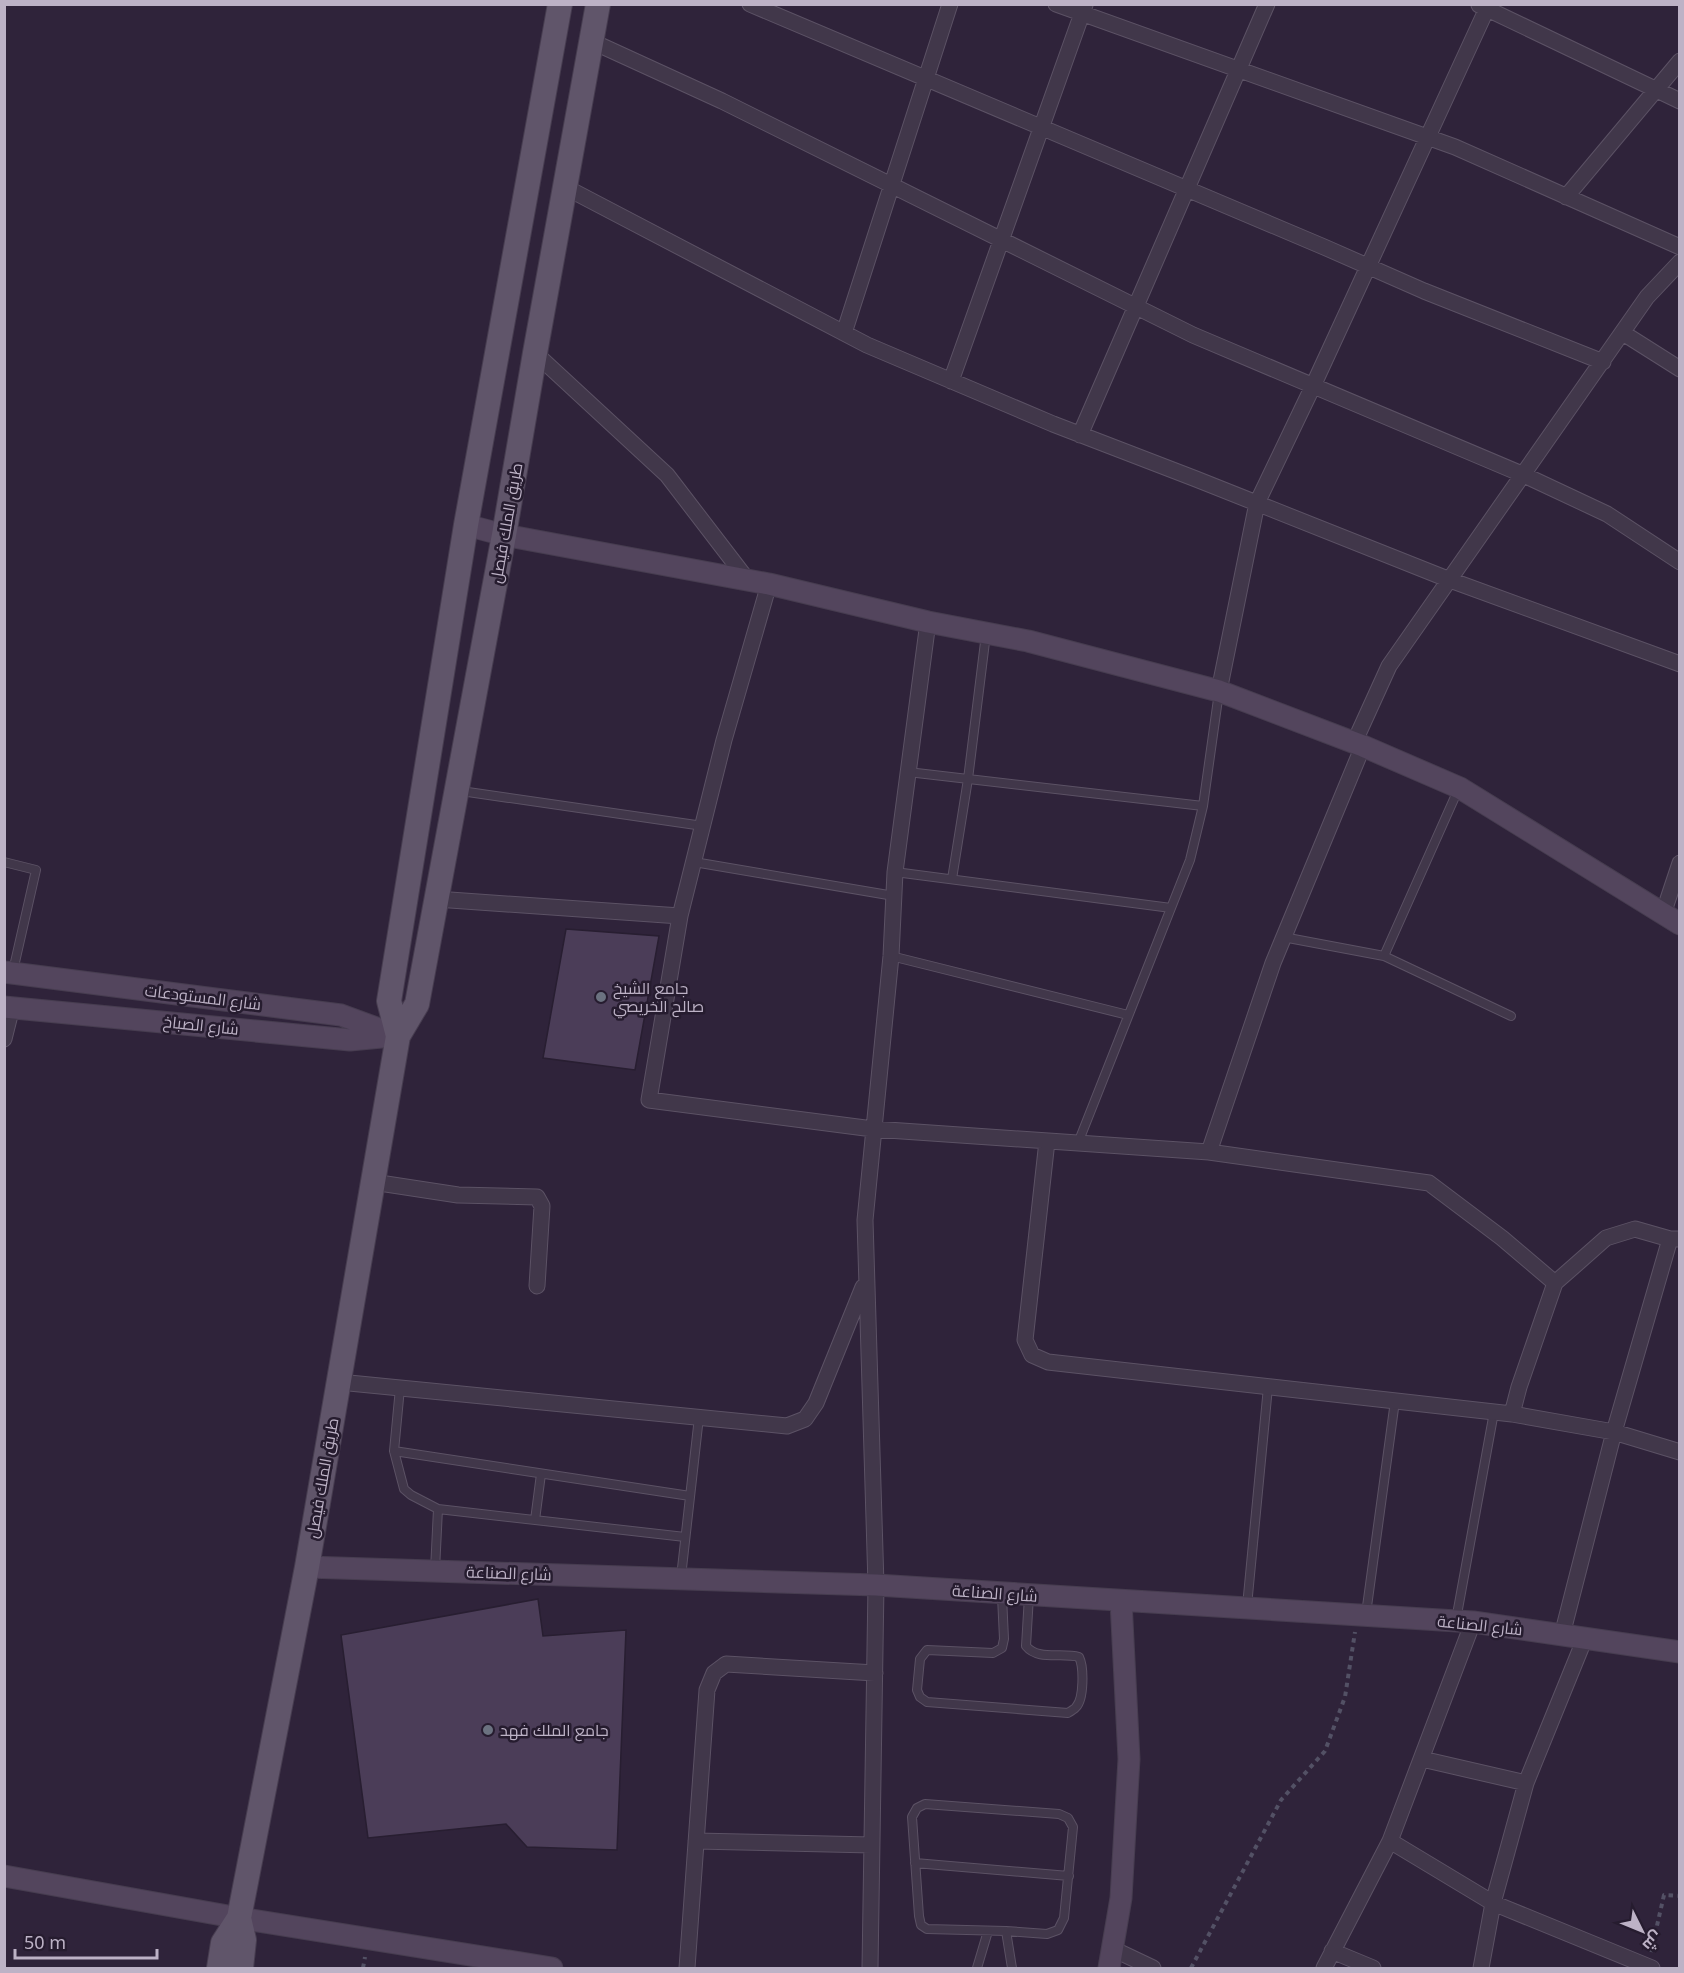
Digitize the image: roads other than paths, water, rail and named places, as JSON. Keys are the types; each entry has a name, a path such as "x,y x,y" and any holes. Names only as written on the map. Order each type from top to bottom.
{"main road":[{"name":"طريق الملك فيصل","path":"398,1036 389,1001 466,525 560,4"},
{"name":"طريق الملك فيصل","path":"219,1968 223,1943 239,1918 307,1567 398,1036 417,1004 504,535 598,4"},
{"name":"طريق الملك فيصل","path":"239,1918 244,1940 241,1968"}],"street":[{"path":"750,4 1424,291 1603,362"},
{"path":"844,333 950,4"},
{"path":"1056,4 1084,9 1238,69 1455,147 1680,247"},
{"path":"1080,435 1267,4"},
{"path":"1219,691 1257,503 1428,137 1485,6 1680,101"},
{"path":"951,381 1084,9"},
{"path":"591,41 722,101 1193,335 1524,475 1607,514 1680,562"},
{"path":"1566,197 1680,61"},
{"path":"564,187 867,345 951,381 1080,435 1450,580 1680,663"},
{"path":"1209,1152 1283,937 1389,666 1647,297 1680,262"},
{"path":"1623,333 1676,362"},
{"path":"535,353 667,475 759,583"},
{"path":"466,525 504,535 759,583 928,622 1028,641 1219,691 1358,745 1460,788 1671,919 1680,863"},
{"path":"759,583 724,740 680,916 649,1100 873,1130 1209,1152 1429,1183 1502,1238 1555,1284"},
{"path":"870,1968 876,1584 865,1281 865,1220 891,956 895,872 928,622"},
{"path":"436,899 680,916"},
{"name":"شارع المستودعات","path":"9,973 341,1015 398,1036"},
{"path":"4,1039 8,1007"},
{"name":"شارع الصباخ","path":"8,1007 350,1040 398,1036"},
{"path":"1047,1141 1025,1340 1032,1355 1048,1362 1512,1414 1614,1432 1680,1452"},
{"path":"373,1182 458,1195 537,1197 543,1206 537,1286"},
{"path":"1512,1414 1519,1387 1555,1284 1606,1238 1635,1229 1675,1239 1614,1432 1562,1635"},
{"path":"339,1382 787,1426 805,1419 816,1403 865,1281"},
{"name":"شارع الصناعة","path":"307,1567 876,1584 1465,1621 1680,1652"},
{"path":"1121,1601 1129,1759 1121,1898 1111,1959 1153,1968"},
{"path":"1324,1968 1390,1840 1422,1759 1465,1621"},
{"path":"1481,1968 1493,1903 1526,1783 1585,1638"},
{"path":"687,1968 707,1690 714,1674 726,1664 875,1673"},
{"path":"1422,1759 1526,1783"},
{"path":"696,1840 872,1845"},
{"path":"1390,1840 1493,1903 1649,1968"},
{"path":"4,1876 239,1918 552,1968"},
{"path":"1332,1951 1373,1968"}],"lane":[{"path":"952,879 968,779 986,633"},
{"path":"1078,1143 1190,860 1203,806 1219,691"},
{"path":"908,772 1203,806"},
{"path":"1384,956 1460,788"},
{"path":"457,790 703,826"},
{"path":"4,862 36,870 9,973"},
{"path":"694,862 894,896"},
{"path":"895,872 1171,908"},
{"path":"1283,937 1384,956 1511,1016"},
{"path":"891,956 1128,1015"},
{"path":"1247,1609 1268,1387"},
{"path":"400,1388 394,1451 405,1489 411,1495 438,1509 686,1537"},
{"path":"1362,1615 1395,1401"},
{"path":"1465,1621 1494,1412"},
{"path":"681,1578 699,1417"},
{"path":"394,1451 690,1496"},
{"path":"536,1520 541,1474"},
{"path":"435,1571 438,1509"},
{"path":"1002,1593 1004,1639 1002,1648 993,1653 927,1650 920,1659 917,1690 920,1697 927,1702 1068,1713 1076,1708 1081,1699 1083,1664 1079,1657 1071,1654 1039,1655 1031,1652 1026,1646 1029,1595"},
{"path":"925,1804 1059,1814 1068,1818 1073,1827 1069,1876 1064,1918 1058,1930 1047,1934 927,1929 921,1925 912,1817 917,1808 925,1804"},
{"path":"915,1863 1069,1876"},
{"path":"977,1968 988,1931"},
{"path":"1006,1931 1012,1968"}],"place":[{"name":"جامع الشيخ صالح الخريصي","path":"601,997"},
{"name":"جامع الملك فهد","path":"488,1730"}]}
